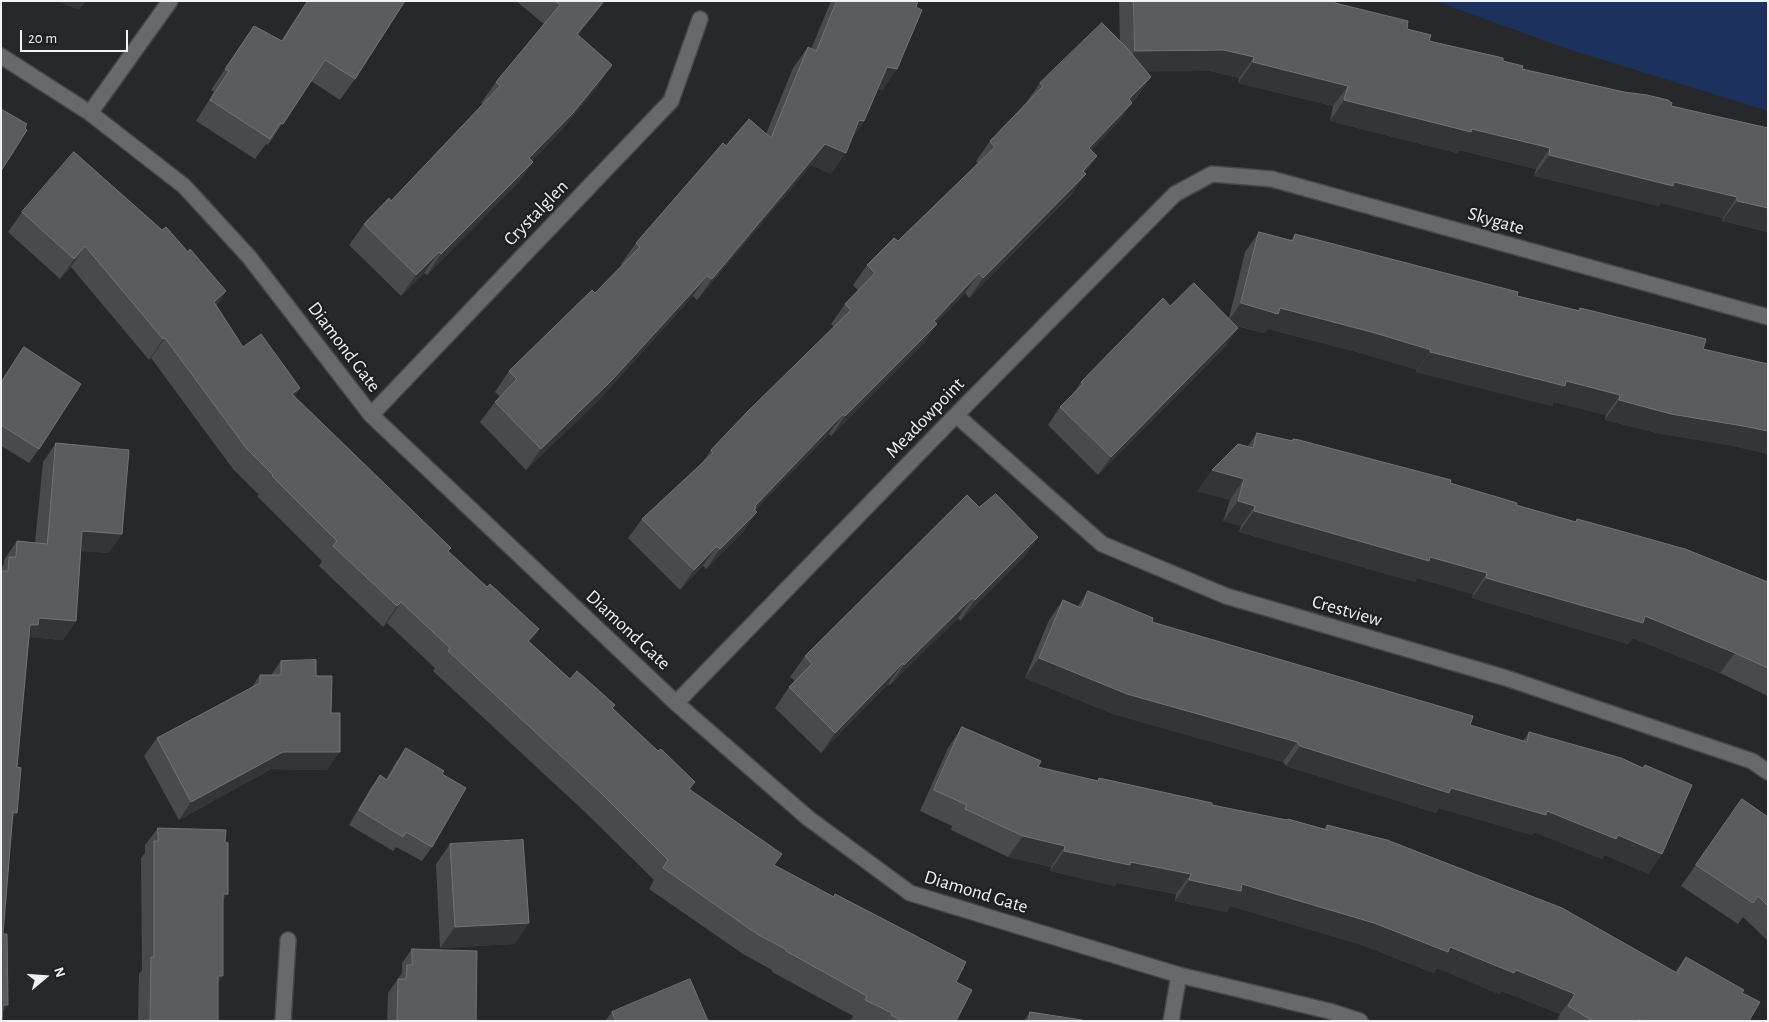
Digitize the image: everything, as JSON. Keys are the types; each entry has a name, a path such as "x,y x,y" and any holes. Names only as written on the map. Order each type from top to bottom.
{"street":[{"path":"90,113 170,1"},
{"name":"Crystalglen","path":"371,415 671,101 700,19"},
{"name":"Diamond Gate","path":"1,56 90,113 184,186 250,258 371,415 676,703 808,818 910,893 1179,975 1329,1010 1360,1021"},
{"name":"Skygate","path":"1212,174 1272,179 1768,317"},
{"name":"Meadowpoint","path":"676,703 956,415 1175,194 1212,174"},
{"name":"Crestview","path":"956,415 1102,544 1226,596 1506,678 1752,761 1768,772"},
{"path":"283,1021 288,940"},
{"path":"1171,1021 1179,975"}],"shaded area":[{"path":"1435,1 1768,1 1768,111 1568,49"}],"building":[{"path":"308,1 405,1 355,79 325,60 283,124 280,123 270,139 210,100 229,71 225,69 254,26 282,41"},
{"path":"555,1 604,1 577,34 612,65 573,113 529,158 533,162 441,254 439,252 416,275 364,224 389,198 391,201 500,86 496,82 560,5"},
{"path":"837,1 918,1 916,7 922,10 897,69 887,67 864,121 859,120 846,153 825,144 712,279 707,276 612,380 541,449 495,402 517,379 509,371 592,290 595,293 640,247 636,243 723,143 726,146 749,119 771,138 808,47 816,51"},
{"path":"1134,1 1335,1 1335,3 1408,21 1407,29 1431,35 1429,41 1503,58 1503,61 1523,66 1522,69 1668,100 1672,103 1671,106 1768,128 1768,208 1737,201 1737,197 1674,182 1673,186 1549,155 1550,148 1472,129 1471,132 1344,100 1348,86 1253,62 1254,57 1224,50 1135,51"},
{"path":"1102,23 1127,48 1151,77 1129,99 1132,103 1089,148 1097,156 1083,171 1086,174 983,278 979,273 934,321 937,324 845,416 843,414 755,506 756,508 754,509 757,512 720,549 717,546 694,570 642,519 713,453 711,450 748,411 851,310 845,304 875,273 867,265 894,238 898,241 995,147 990,141 1043,86 1040,83"},
{"path":"1,109 27,124 25,128 27,130 1,171"},
{"path":"74,152 162,230 166,227 188,252 190,249 226,291 214,302 243,347 261,334 300,388 292,394 451,548 448,551 487,587 490,584 539,629 528,641 570,679 577,671 615,705 612,708 658,751 661,749 695,782 689,789 782,854 774,865 834,897 835,894 966,962 956,982 972,990 956,1021 902,1021 891,1015 892,1013 865,1000 867,996 757,934 663,868 668,860 600,792 448,651 450,648 401,602 397,606 333,546 337,541 247,449 165,338 163,339 85,246 74,259 22,212"},
{"path":"1259,232 1293,241 1295,234 1518,292 1517,296 1580,311 1580,308 1706,339 1703,349 1768,364 1768,431 1671,414 1619,400 1620,395 1566,381 1565,386 1430,352 1431,350 1375,333 1280,308 1278,314 1241,303"},
{"path":"1194,283 1238,328 1111,457 1060,407 1083,384 1081,382 1163,298 1170,306"},
{"path":"24,347 81,384 39,449 1,425 1,383"},
{"path":"1257,433 1293,441 1293,439 1299,440 1451,480 1450,483 1517,503 1516,505 1576,522 1577,519 1685,549 1768,582 1768,668 1645,616 1643,623 1486,578 1487,573 1430,557 1429,561 1254,511 1255,506 1238,501 1244,479 1212,470 1238,444 1253,448"},
{"path":"56,443 129,450 122,534 82,531 76,621 39,618 38,625 30,625 17,767 21,768 17,813 13,812 3,934 7,934 8,1005 3,1005 1,1021 1,571 8,571 9,557 16,557 17,541 47,544"},
{"path":"996,494 1038,537 975,600 972,598 904,665 903,663 835,733 789,687 812,664 805,656 967,495 979,507"},
{"path":"1088,591 1153,618 1152,622 1473,716 1470,725 1527,742 1529,732 1621,758 1643,768 1645,765 1692,785 1662,854 1618,835 1616,839 1547,811 1546,815 1451,788 1449,793 1300,746 1297,742 1127,694 1039,658 1063,600 1081,608"},
{"path":"316,660 316,676 332,676 331,713 340,713 340,752 283,752 191,802 157,738 260,683 260,675 281,675 281,661"},
{"path":"962,727 1041,761 1038,767 1098,781 1099,778 1212,803 1212,805 1288,819 1327,830 1327,825 1387,840 1562,908 1677,973 1686,957 1744,990 1742,993 1760,1002 1749,1021 1642,1021 1639,1019 1638,1021 1593,1021 1568,1006 1575,994 1516,970 1514,973 1450,947 1448,952 1374,923 1242,884 1241,891 1189,880 1191,874 1130,862 1130,865 1064,851 1065,846 1023,836 965,809 967,805 934,790"},
{"path":"406,748 444,771 442,774 466,788 432,847 406,832 403,837 359,810 380,775 387,780"},
{"path":"1742,799 1768,817 1768,906 1758,896 1753,903 1696,865"},
{"path":"158,828 226,830 225,842 228,843 228,894 223,894 223,976 218,976 218,1021 150,1021 151,957 154,957 154,841 158,841"},
{"path":"523,840 529,923 455,927 450,844"},
{"path":"412,949 477,951 476,1021 397,1021 398,979 406,979 407,965 412,965"},
{"path":"690,979 708,1021 616,1021 612,1012"},
{"path":"1030,1012 1082,1020 1082,1021 1029,1021"}]}
